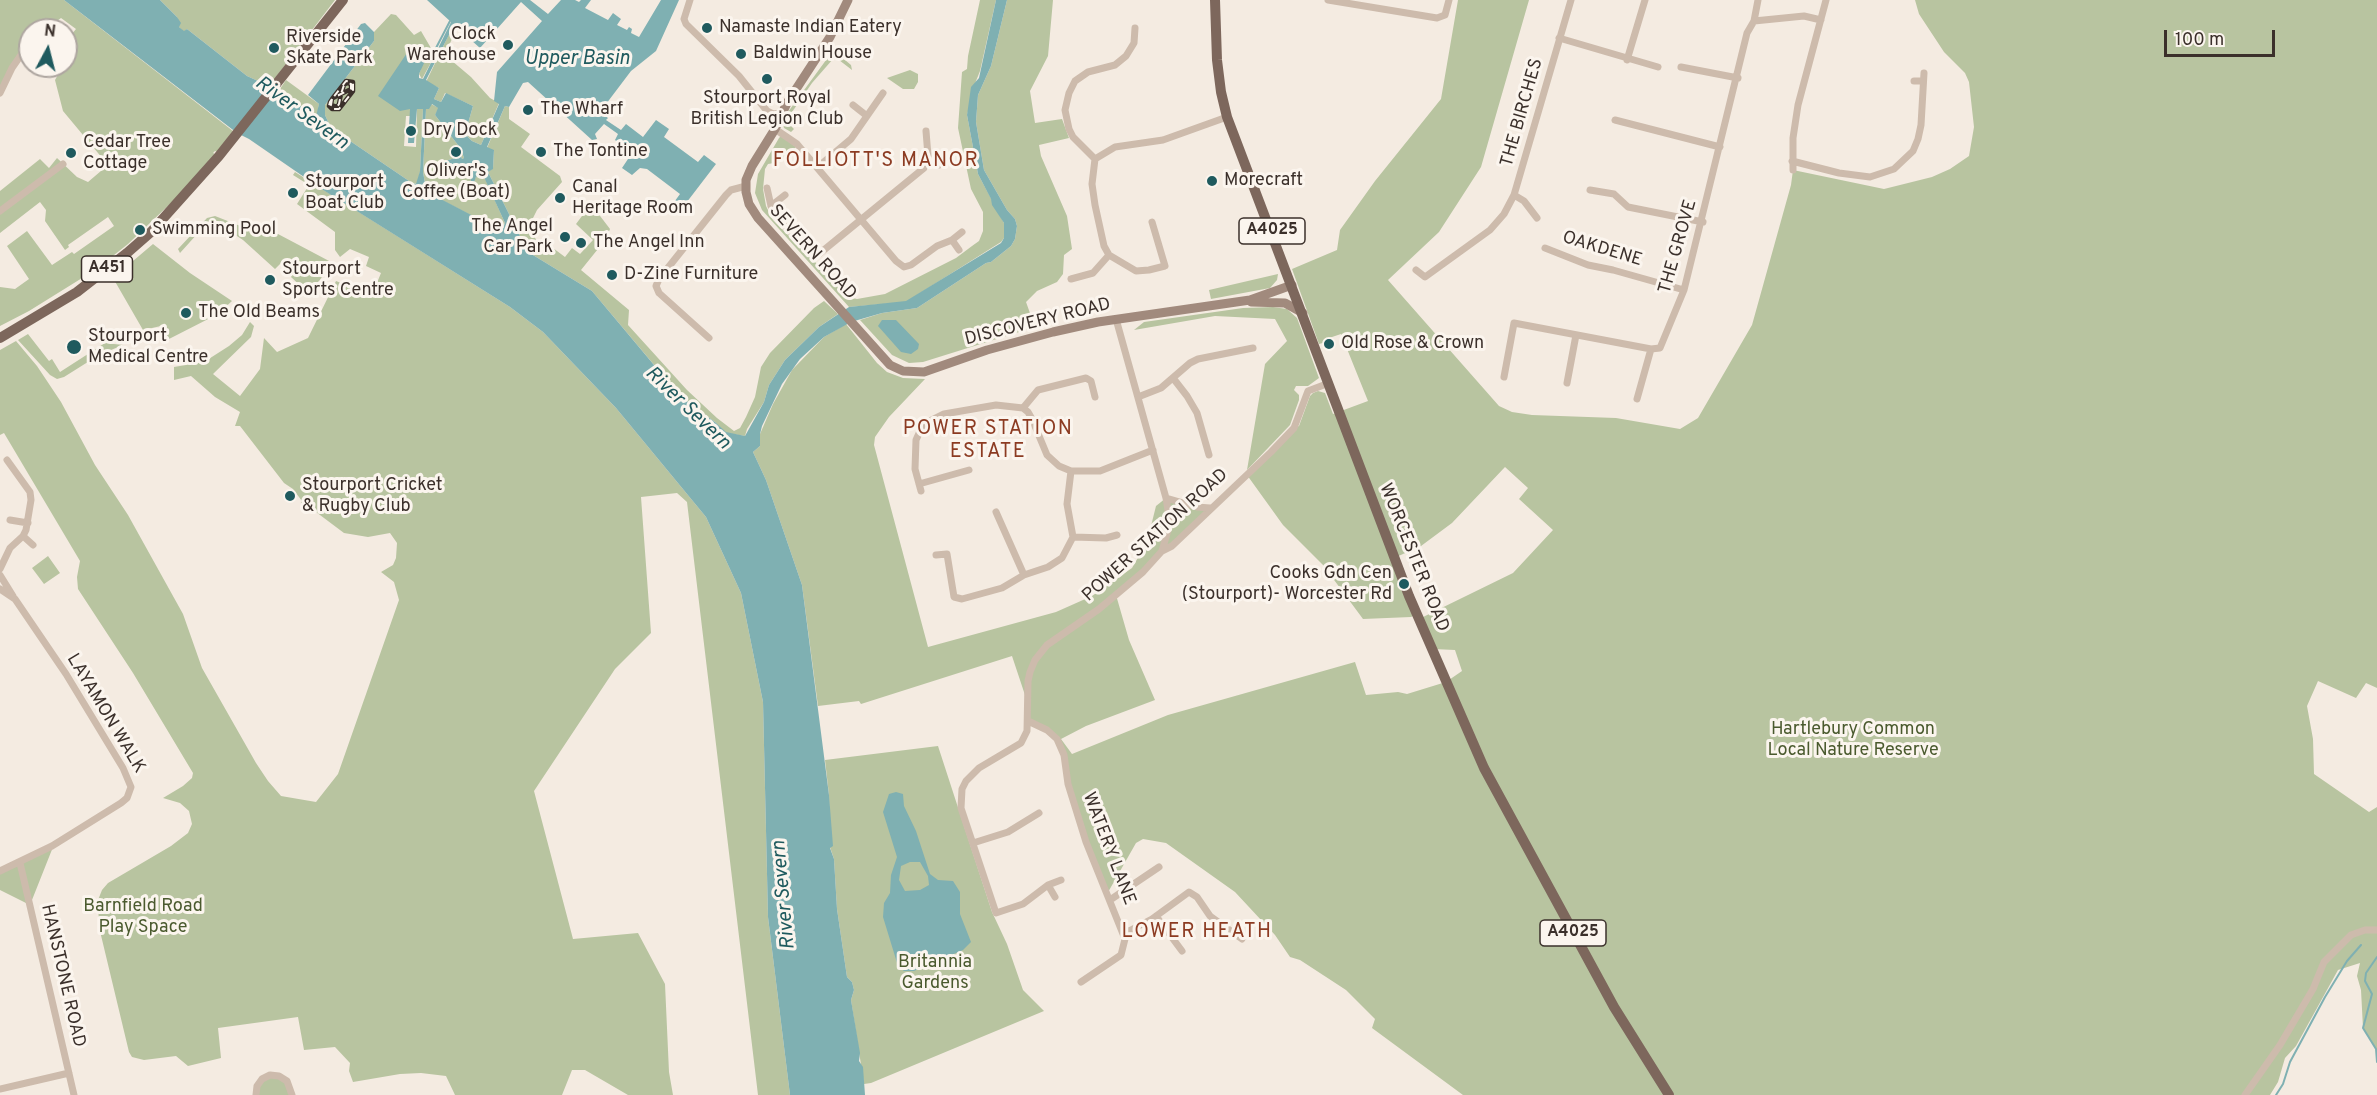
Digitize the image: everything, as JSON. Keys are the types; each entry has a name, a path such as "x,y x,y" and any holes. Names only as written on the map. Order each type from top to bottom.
{"main road":[{"name":"A451","path":"0,338 76,292 127,253 199,180 343,0"},
{"name":"WORCESTER ROAD","path":"1215,0 1217,60 1227,117 1294,288 1380,525 1484,768 1614,1007 1669,1095"}],"street":[{"path":"689,0 684,19 689,27 739,76 767,111 773,114 782,113"},
{"path":"709,338 659,293 656,286 659,279 726,195 731,190 746,186 752,166 830,37 848,0"},
{"path":"1328,0 1437,18 1445,15 1449,0"},
{"name":"THE BIRCHES","path":"1416,270 1425,277 1490,230 1504,214 1514,195 1571,0"},
{"path":"1627,60 1645,0"},
{"name":"THE GROVE","path":"1651,349 1660,348 1684,290 1703,222 1747,33 1754,21 1758,0"},
{"path":"1793,170 1792,138 1798,105 1826,0"},
{"path":"1754,21 1804,16 1821,20"},
{"path":"1095,159 1073,137 1069,129 1065,110 1069,93 1075,81 1088,72 1115,65 1126,56 1134,43 1135,28"},
{"name":"THE BIRCHES","path":"1559,38 1627,60 1658,67"},
{"path":"0,93 18,59"},
{"path":"1681,67 1738,78"},
{"path":"1792,161 1839,173 1870,177 1894,169 1913,151 1918,139 1924,77 1914,81"},
{"path":"818,167 846,144 883,93"},
{"path":"853,105 867,116"},
{"path":"1095,159 1115,147 1163,140 1227,117"},
{"path":"1615,120 1720,147"},
{"path":"775,129 794,140 896,261 904,267 911,265 937,246 952,240 962,232"},
{"path":"926,131 927,163"},
{"path":"1095,159 1092,184 1095,205 1104,246 1109,255 1136,271 1165,266 1152,222"},
{"path":"927,163 939,165"},
{"path":"767,188 771,206 777,217 799,241 817,255 862,220 927,163"},
{"path":"0,211 63,164"},
{"name":"SEVERN ROAD","path":"746,186 749,204 758,218 865,337"},
{"path":"1590,190 1614,194 1628,207 1703,222"},
{"path":"771,206 785,195"},
{"path":"1514,195 1524,201 1537,218"},
{"path":"952,240 959,250"},
{"name":"OAKDENE","path":"1545,248 1588,265 1684,290"},
{"path":"1071,279 1093,273 1109,255"},
{"path":"1276,303 1289,298 1294,288"},
{"name":"DISCOVERY ROAD","path":"865,337 890,365 903,371 917,372 930,370 1030,338 1116,319 1234,303 1294,288"},
{"name":"DISCOVERY ROAD","path":"1234,303 1290,305 1302,313"},
{"path":"1116,319 1166,498 1170,523 1162,551"},
{"path":"1504,377 1514,323 1651,349 1636,399"},
{"path":"1567,383 1576,335"},
{"path":"1138,397 1161,388 1198,359 1253,348"},
{"path":"1023,408 1038,390 1086,378 1091,381 1095,397"},
{"path":"1173,378 1188,396 1197,413 1209,455"},
{"name":"POWER STATION ROAD","path":"1028,721 1027,692 1030,672 1047,645 1108,602 1143,572 1162,551 1172,546 1294,428 1308,391 1329,383"},
{"path":"969,470 920,487 914,456 916,440 921,429 944,414 996,405 1023,408 1028,412 1047,455 1059,466 1071,471 1100,471 1153,450"},
{"path":"0,569 10,548 23,536 28,523 30,492 7,460"},
{"path":"936,555 947,554 954,597 962,599 1002,588 1024,575 1048,567 1062,558 1073,537 1067,504 1071,471"},
{"path":"1166,498 1197,507 1210,508"},
{"path":"996,512 1024,575"},
{"path":"10,520 28,523"},
{"path":"1073,537 1106,538 1117,535"},
{"path":"23,536 33,545"},
{"path":"0,575 15,599"},
{"name":"LAYAMON WALK","path":"0,589 15,599 92,715 131,786 127,798 121,803 52,846 0,871"},
{"path":"1028,721 1027,731 1021,743 975,771 962,789 961,808 996,913 1023,904 1048,885 1060,880"},
{"name":"WATERY LANE","path":"1028,721 1047,730 1057,739 1064,755 1068,784 1086,842 1125,939 1121,955 1081,982"},
{"path":"973,843 1008,831 1040,813"},
{"name":"HANSTONE ROAD","path":"20,863 74,1095"},
{"path":"1110,900 1159,867"},
{"path":"1048,885 1055,897"},
{"path":"1123,930 1129,931 1156,916 1189,892 1197,897 1210,916 1242,939"},
{"path":"1156,916 1182,951"},
{"path":"2245,1095 2280,1045 2313,989 2324,962 2351,935 2365,930 2377,930"},
{"path":"0,1089 69,1073"},
{"path":"256,1095 257,1086 262,1079 270,1075 287,1080 292,1095"}],"green space":[{"path":"0,0 64,0 233,131 174,200 128,244 95,270 29,311 0,326 0,287 15,289 29,279 7,246 27,231 52,265 72,252 74,254 114,226 108,217 68,245 69,247 65,250 45,221 46,210 40,202 0,233 0,191 40,159 49,168 57,158 77,177 88,182 108,165 63,111 55,80 56,78 78,78 78,18 18,18 18,62 0,93"},
{"path":"160,0 335,0 269,86 247,76 187,29 184,32 179,27 177,17"},
{"path":"980,0 996,0 980,71 967,115 978,174 1004,223 1004,238 906,302 849,307 762,210 755,193 758,174 781,136 796,147 780,162 768,164 765,169 763,189 766,206 773,220 843,290 844,296 857,299 885,294 956,258 979,241 983,231 983,212 971,189 958,128 962,72 967,69"},
{"path":"1007,0 1053,0 1048,56 1030,91 1035,123 1062,119 1069,138 1039,145 1041,156 1067,216 1072,249 1064,255 1063,274 1057,282 1037,291 1026,302 1035,327 923,362 909,363 892,355 860,320 882,313 917,308 991,262 1011,246 1015,239 1017,226 1015,219 1007,210 984,170 976,122 978,95 991,66"},
{"name":"Hartlebury Common Local Nature Reserve","path":"1458,0 1529,0 1481,167 1439,232 1388,280 1499,406 1512,412 1532,415 1616,418 1680,429 1698,418 1752,325 1791,185 1793,170 1884,189 1932,177 1950,169 1969,156 1974,127 1969,82 1965,73 1944,52 1919,14 1915,0 2377,0 2377,688 2366,683 2356,698 2318,681 2307,706 2313,739 2314,774 2369,812 2377,807 2377,1062 2376,1049 2363,1028 2361,990 2357,976 2360,963 2338,970 2296,1046 2285,1058 2278,1082 2270,1095 1463,1095 1372,1028 1375,1019 1346,990 1300,960 1290,957 1275,935 1235,892 1166,843 1143,839 1136,843 1107,894 1089,849 1057,739 1028,721 1028,704 1012,656 861,704 859,701 818,706 802,585 766,480 753,452 760,446 760,434 792,370 824,337 846,324 887,372 903,378 925,379 889,417 875,437 874,445 928,647 1056,612 1092,596 1132,568 1147,542 1156,506 1166,498 1210,508 1116,595 1129,640 1155,700 1086,726 1061,739 1072,754 1168,715 1355,662 1366,695 1398,692 1407,694 1446,682 1462,671 1455,650 1433,649 1419,619 1513,573 1553,530 1519,499 1528,488 1505,467 1452,523 1421,546 1394,558 1417,614 1411,617 1363,619 1323,565 1283,525 1247,475 1294,428 1299,426 1313,393 1318,391 1325,393 1333,414 1368,401 1341,334 1329,338 1330,341 1319,344 1292,269 1337,250 1340,230 1375,181 1441,99"},
{"path":"391,14 396,15 414,35 421,31 435,55 422,79 419,74 421,69 419,52 406,109 411,109 410,116 406,116 404,146 416,147 417,109 423,109 420,172 417,184 412,183 331,128 325,115 325,105 374,41 374,32"},
{"path":"454,24 457,27 445,55 471,77 490,98 499,103 481,145 472,141 465,134 473,106 445,93 441,102 434,99 439,88 426,82"},
{"path":"829,56 845,60 851,65 852,70 839,60 833,59 812,83 790,115 794,118 791,126 794,129 791,132 784,128 783,124 788,112"},
{"path":"910,70 918,74 918,82 914,89 903,89 887,78"},
{"path":"286,80 319,104 317,116 278,92"},
{"path":"431,104 439,108 435,115 461,149 464,158 462,159 461,156 433,165 435,174 466,164 471,181 464,198 476,177 483,174 505,223 501,231 432,195 426,189 423,172 426,109"},
{"path":"505,106 509,107 509,119 530,134 521,147 560,176 562,182 537,210 532,220 532,230 536,240 542,246 553,248 565,257 572,248 580,254 593,240 576,224 591,204 610,229 606,239 581,270 629,310 628,325 687,390 734,431 740,428 746,417 755,397 761,367 770,353 814,308 824,301 838,314 819,327 785,360 769,385 764,402 745,436 726,433 681,397 592,291 528,252 488,172 493,168 494,151 487,148"},
{"name":"Barnfield Road Play Space","path":"295,172 510,307 543,332 616,408 706,517 741,593 763,702 768,917 790,1095 758,1095 687,502 677,493 641,497 651,633 615,669 534,791 573,939 638,933 665,984 669,1072 673,1095 628,1095 585,1070 572,1070 562,1095 455,1095 446,1076 421,1073 353,1082 349,1071 350,1063 335,1047 304,1050 298,1017 218,1028 221,1058 188,1066 176,1056 144,1060 132,1057 129,1052 99,927 98,900 108,883 171,846 188,833 192,824 189,811 180,803 163,798 183,786 192,778 193,773 133,673 78,589 77,577 80,561 4,433 0,435 0,350 16,341 37,366 61,402 95,465 128,515 183,614 202,668 268,781 281,796 316,802 338,774 399,600 394,582 381,572 393,565 397,543 390,533 368,537 344,533 301,503 302,501 293,489 284,483 240,426 235,426 240,412 215,397 191,376 174,380 174,367 204,362 242,335 250,322 254,326 251,337 213,374 240,396 260,369 264,338 277,352 308,338 336,281 372,295 381,273 366,266 369,257 350,249 340,257 335,250 335,232 297,204 309,185 293,175"},
{"path":"215,216 253,231 278,234 331,262 320,280 307,292 291,277 293,274 281,263 275,269 243,240 214,221 211,224 208,222 180,253 178,249 207,218"},
{"path":"153,244 190,273 232,301 218,314 169,339 161,326 143,330 113,278"},
{"path":"1278,274 1277,280 1270,288 1211,299 1209,290"},
{"path":"1243,308 1287,309 1297,318 1319,378 1308,386 1296,386 1294,390 1299,395 1299,400 1290,425 1247,470 1265,364 1287,341 1275,319 1215,316 1134,330 1144,322"},
{"path":"28,334 49,361 52,359 60,372 105,343 123,345 99,355 57,379 50,375 18,340"},
{"path":"48,556 60,573 44,584 32,568"},
{"name":"Britannia Gardens","path":"938,746 992,912 1007,944 1023,990 1044,1011 864,1084 851,1000 854,990 852,982 847,977 837,909 834,859 830,847 829,795 825,760"},
{"path":"53,847 30,905 0,890 0,873"},
{"path":"270,1075 287,1081 292,1095 256,1095 257,1086"}],"water":[{"path":"64,0 160,0 177,17 181,23 179,27 184,31 187,29 247,76 269,86 316,116 319,104 308,95 361,24 365,23 374,32 374,41 325,105 325,115 331,128 416,184 420,171 423,109 417,109 414,143 408,143 410,109 400,111 378,96 413,44 419,52 426,48 427,50 421,55 425,61 419,78 423,79 451,22 427,0 530,0 548,14 561,0 579,2 591,0 585,8 608,20 613,13 621,19 617,25 627,30 629,27 632,29 631,33 639,37 661,0 679,0 656,51 631,71 600,112 608,118 606,120 621,130 626,124 643,137 656,120 669,129 664,137 698,162 704,155 716,164 680,211 672,205 680,194 647,169 640,168 632,175 622,168 632,153 615,140 618,134 604,124 595,134 597,139 592,140 528,82 523,83 509,107 505,106 487,147 494,150 493,169 488,172 528,252 592,291 680,396 726,432 745,436 764,402 769,385 785,360 819,327 849,307 906,301 1001,243 1004,238 1004,223 992,205 978,174 967,115 971,87 979,78 996,0 1007,0 991,66 978,95 976,122 984,170 1007,210 1015,219 1017,226 1015,239 1011,246 991,262 917,308 882,313 851,322 824,337 800,359 782,384 762,426 760,446 753,452 766,480 802,585 829,795 833,846 830,848 834,859 837,909 847,977 852,982 854,990 851,1000 860,1053 859,1061 863,1067 865,1095 790,1095 768,917 763,702 741,593 706,517 616,408 543,332 510,307 237,133","holes":["521,2 542,21 497,72 494,101 499,104 481,145 472,141 465,134 473,106 446,93 441,102 434,99 439,88 426,80 454,25 480,48","432,104 438,108 435,115 461,149 464,158 462,159 461,156 433,165 435,174 466,165 471,181 464,198 467,200 476,177 483,175 505,223 502,231 433,195 426,189 423,172 426,109 429,109"]},
{"path":"882,320 896,320 919,344 918,349 911,354 901,352 878,326"},
{"path":"896,792 903,794 904,806 916,831 930,874 938,880 953,881 960,892 960,914 971,942 963,950 914,971 904,971 898,966 883,917 884,903 890,893 891,875 897,857 883,812 889,794","holes":["910,862 920,862 928,876 929,885 920,890 905,891 899,880 901,866"]}],"waterway":[{"path":"436,48 450,21"},
{"path":"2276,1095 2283,1084 2290,1062 2325,997 2347,961 2361,945"},
{"path":"2377,957 2366,973 2365,981 2372,994 2363,1028 2376,1049 2377,1062"}],"railway":[{"path":"332,99 331,105 337,107 339,104 341,94 344,85 351,84 351,89 333,98 332,99 330,102 329,106 332,109 339,109 353,91 353,82 346,81 332,99"}],"place":[{"name":"Namaste Indian Eatery","path":"707,28"},
{"name":"Clock Warehouse","path":"508,45"},
{"name":"Riverside Skate Park","path":"274,48"},
{"name":"Baldwin House","path":"741,54"},
{"name":"Stourport Royal British Legion Club","path":"767,79"},
{"name":"The Wharf","path":"528,110"},
{"name":"Dry Dock","path":"411,131"},
{"name":"Oliver's Coffee (Boat)","path":"456,152"},
{"name":"The Tontine","path":"541,152"},
{"name":"Cedar Tree Cottage","path":"71,153"},
{"name":"Morecraft","path":"1212,181"},
{"name":"Stourport Boat Club","path":"293,193"},
{"name":"Canal Heritage Room","path":"560,198"},
{"name":"Swimming Pool","path":"140,230"},
{"name":"The Angel Car Park","path":"565,237"},
{"name":"The Angel Inn","path":"581,243"},
{"name":"D-Zine Furniture","path":"612,275"},
{"name":"Stourport Sports Centre","path":"270,280"},
{"name":"The Old Beams","path":"186,313"},
{"name":"Old Rose & Crown","path":"1329,344"},
{"name":"Stourport Medical Centre","path":"74,347"},
{"name":"Stourport Cricket & Rugby Club","path":"290,496"},
{"name":"Cooks Gdn Cen (Stourport)- Worcester Rd","path":"1404,584"}],"district":[{"name":"FOLLIOTT'S MANOR","path":"876,162"},
{"name":"POWER STATION ESTATE","path":"988,442"},
{"name":"LOWER HEATH","path":"1197,933"}],"water label":[{"name":"Upper Basin","path":"577,60"},
{"name":"River Severn","path":"301,114"},
{"name":"River Severn","path":"687,409"},
{"name":"River Severn","path":"785,895"}]}
